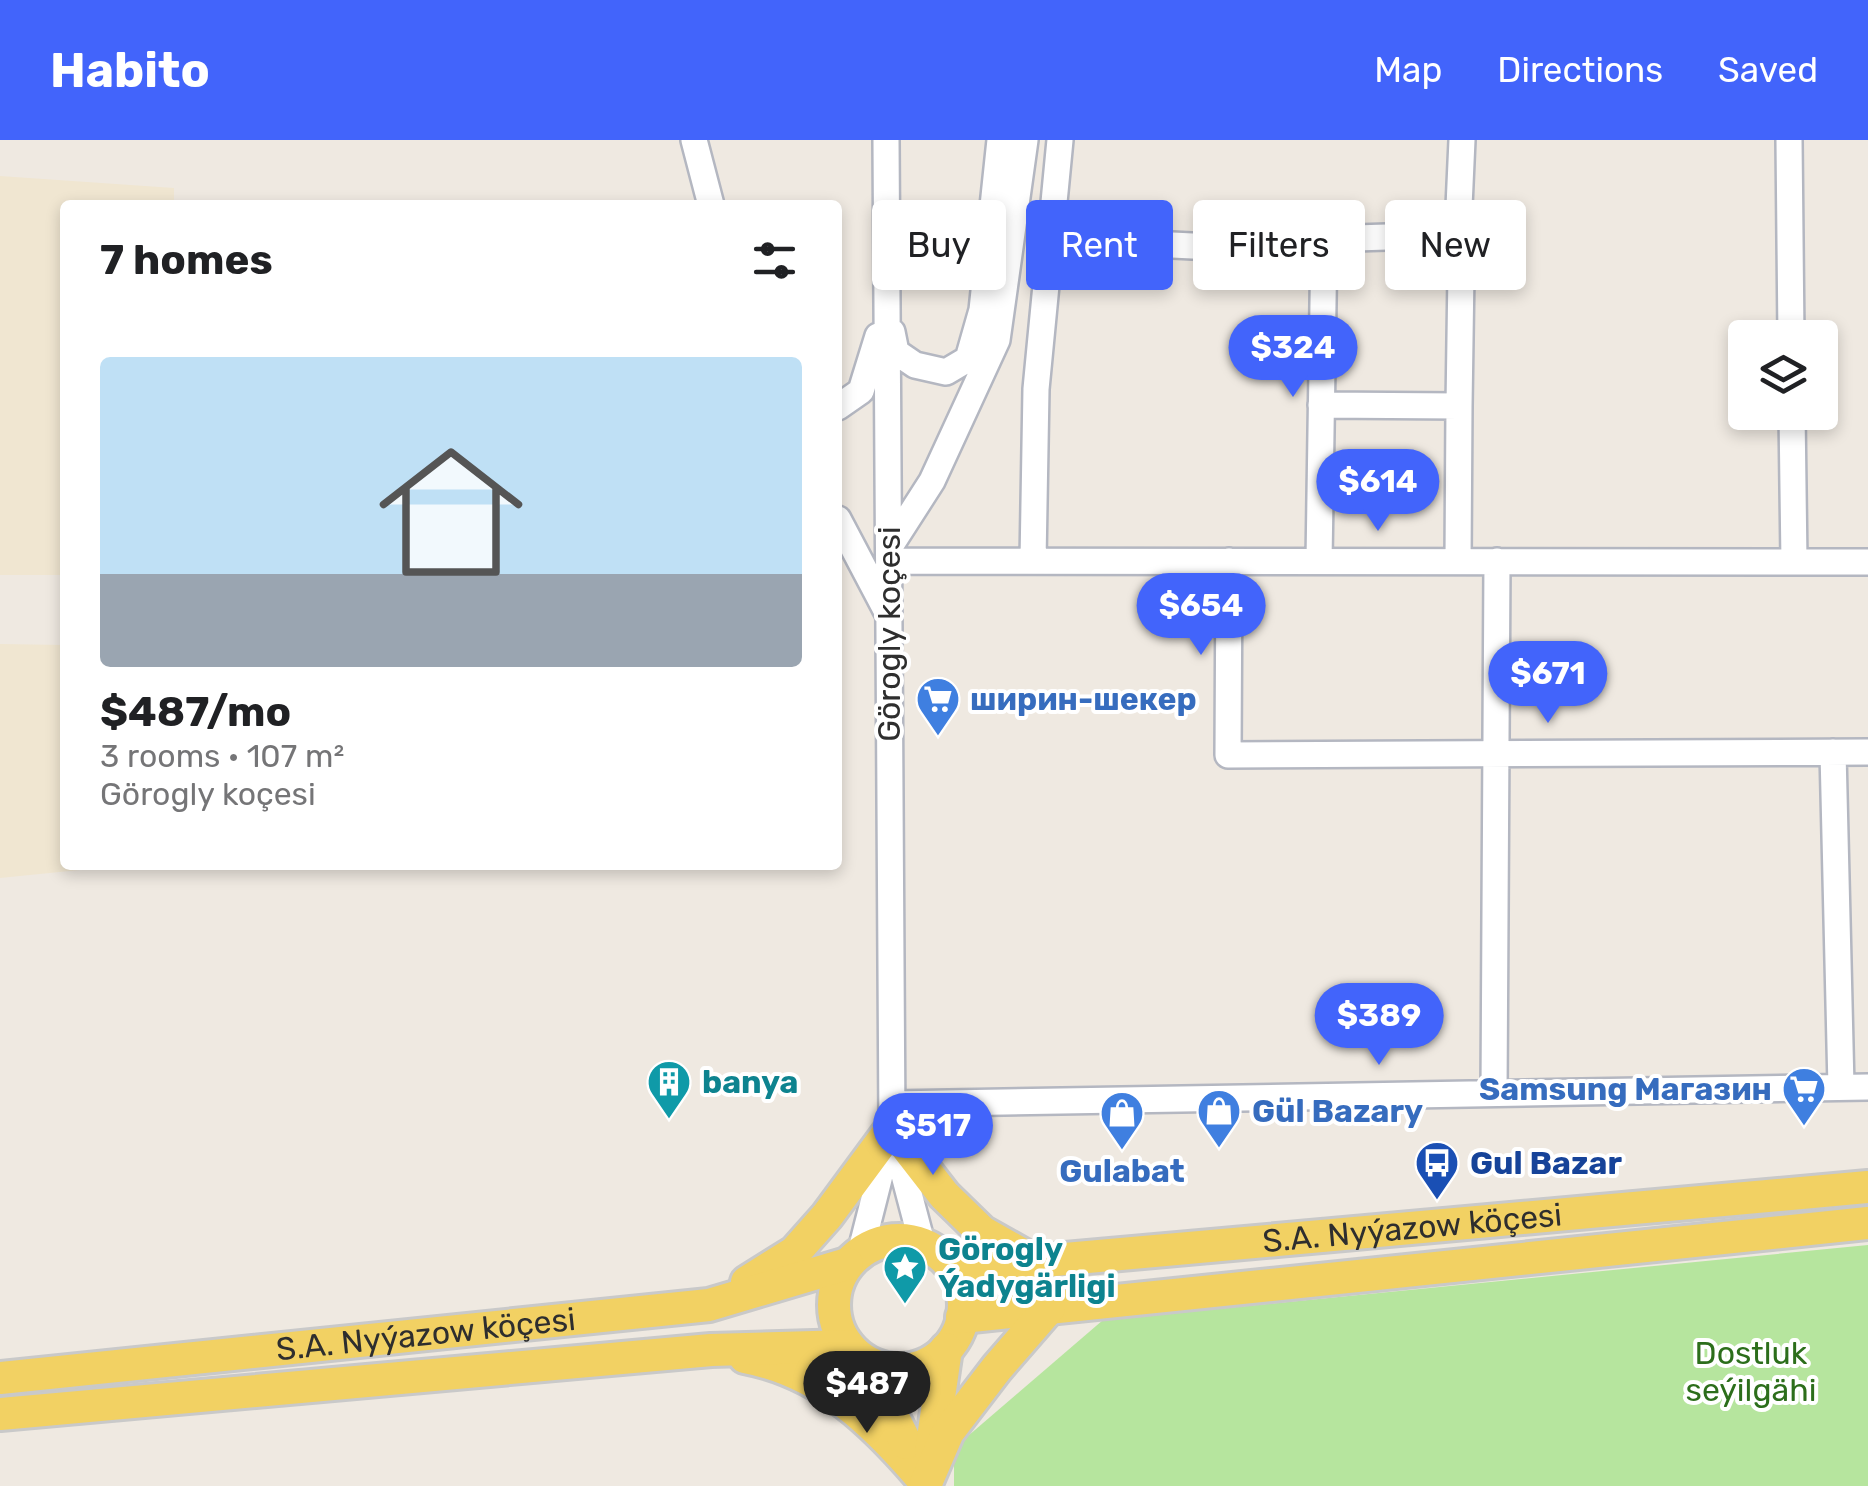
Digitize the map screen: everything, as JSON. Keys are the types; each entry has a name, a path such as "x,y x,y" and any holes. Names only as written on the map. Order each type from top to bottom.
{"main road":[{"path":"708,1306 795,1252 827,1216 892,1116 944,1196 982,1232 1037,1263"},
{"name":"S.A. Nyýazow köçesi","path":"954,1269 1868,1187"},
{"name":"S.A. Nyýazow köçesi","path":"962,1317 1868,1223"},
{"path":"856,1353 885,1369 908,1370 928,1363 946,1349 962,1317 962,1289 954,1269 940,1254 922,1243 902,1239 880,1242 854,1257 837,1284 834,1305 837,1327 856,1353 926,1484"},
{"name":"S.A. Nyýazow köçesi","path":"0,1378 708,1306 854,1257"},
{"path":"926,1484 948,1432 1049,1308"},
{"path":"926,1484 946,1349"},
{"path":"712,1350 767,1361 829,1390 881,1430 926,1484"},
{"name":"S.A. Nyýazow köçesi","path":"0,1414 712,1350 856,1353"}],"street":[{"path":"694,140 710,200"},
{"name":"Görogly koçesi","path":"886,140 892,1116"},
{"path":"887,302 896,352 915,365 946,372 968,359 982,310 1000,140"},
{"path":"1025,140 997,340 932,481 889,554 1033,561 1868,562"},
{"path":"1055,200 1060,140"},
{"path":"1459,200 1462,140"},
{"path":"1789,140 1791,320"},
{"path":"1033,561 1036,389 1047,290"},
{"path":"1319,561 1323,290"},
{"path":"1458,561 1461,290"},
{"path":"842,404 862,391 887,302"},
{"path":"1320,405 1459,406"},
{"path":"1792,430 1794,562"},
{"path":"842,527 889,616"},
{"path":"1230,561 1228,755 1868,752"},
{"path":"1494,1093 1497,561"},
{"path":"1833,752 1841,1087"},
{"path":"892,1116 1494,1093 1868,1087"},
{"path":"892,1116 922,1243"},
{"path":"854,1257 892,1116"}],"shaded area":[{"path":"0,176 174,188 174,200 60,200 60,575 0,575"},
{"path":"0,644 60,645 60,870 79,870 0,878"}],"green space":[{"name":"Dostluk seýilgähi","path":"1868,1245 1868,1486 954,1486 954,1448 1103,1320"}],"place":[{"name":"ширин-шекер","path":"938,737"},
{"name":"banya","path":"669,1120"},
{"name":"Samsung Магазин","path":"1804,1127"},
{"name":"Gül Bazary","path":"1219,1149"},
{"name":"Gulabat","path":"1122,1151"},
{"name":"Gul Bazar","path":"1437,1201"},
{"name":"Görogly Ýadygärligi","path":"905,1305"}]}
